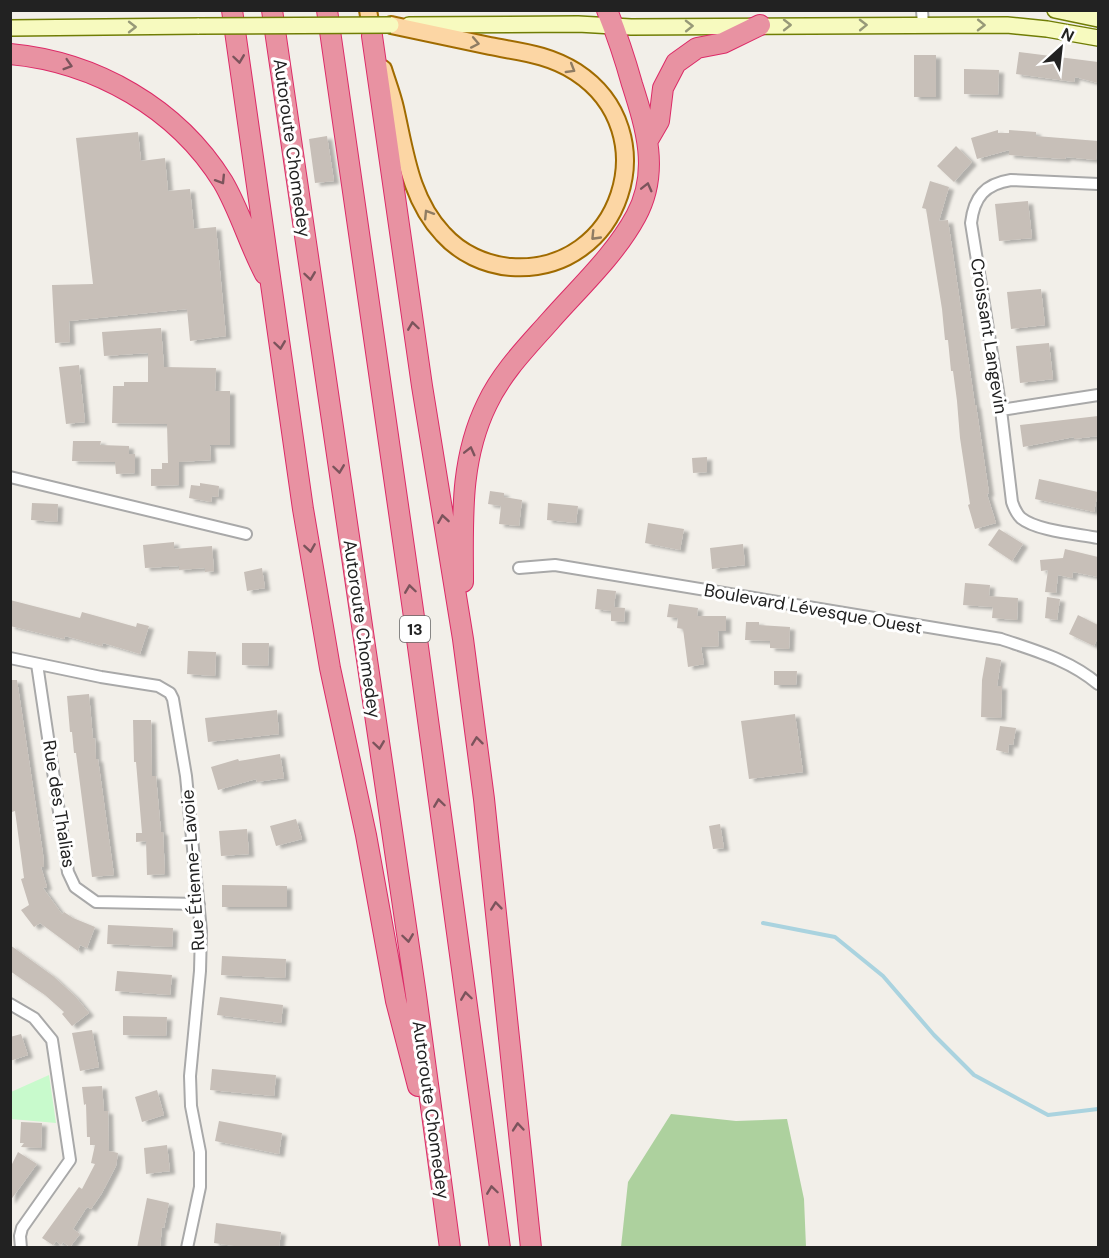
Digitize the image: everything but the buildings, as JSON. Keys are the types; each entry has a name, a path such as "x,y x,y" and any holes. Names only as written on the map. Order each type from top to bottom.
{"highway":[{"path":"232,10 303,509 330,668 366,835 396,1001 439,1171"},
{"name":"Autoroute Chomedey","path":"272,10 416,995 450,1248"},
{"name":"13","path":"327,10 413,610 500,1248"},
{"path":"463,639 463,500 467,464 479,423 492,394 509,368 612,250 633,222 648,185 650,162 648,140 610,17"},
{"path":"648,140 660,121 663,88 676,63 698,48 723,44 760,25"},
{"path":"372,36 422,386 463,639 490,845 531,1248"},
{"path":"10,54 52,61 101,77 135,96 170,121 201,152 223,183 235,205 253,251 272,287"}],"main road":[{"path":"368,10 372,36 395,106 405,157 415,188 425,209 444,236 460,249 478,259 495,265 514,267 540,265 558,260 588,243 610,216 621,190 625,171 623,137 617,119 602,96 590,82 575,71 541,55 402,26"}],"street":[{"path":"1055,10 1098,19"},
{"path":"10,28 402,26 610,17 631,27 760,25 922,18 1047,29 1098,38"},
{"name":"Croissant Langevin","path":"1098,184 1011,180 998,182 982,193 975,204 971,224 1001,410 1012,502 1023,519 1035,525 1098,538"},
{"path":"1001,410 1098,395"},
{"path":"10,477 246,534"},
{"name":"Boulevard Lévesque Ouest","path":"519,568 555,565 1001,639 1050,655 1082,671 1098,684"},
{"name":"Rue Étienne-Lavoie","path":"10,658 158,686 170,693 175,706 186,776 201,931 200,971 190,1076 191,1106 200,1152 200,1187 187,1248"},
{"name":"Rue des Thalias","path":"37,664 68,872 75,887 89,898 104,904 199,904"},
{"path":"12,1007 34,1018 52,1040 70,1160 22,1228 21,1248"}],"green space":[{"path":"49,1075 56,1123 11,1119 11,1092"},
{"path":"671,1114 736,1121 787,1119 804,1199 806,1247 621,1247 628,1182"}],"waterway":[{"path":"763,923 835,937 883,976 934,1035 974,1075 1048,1115 1098,1109"}]}
